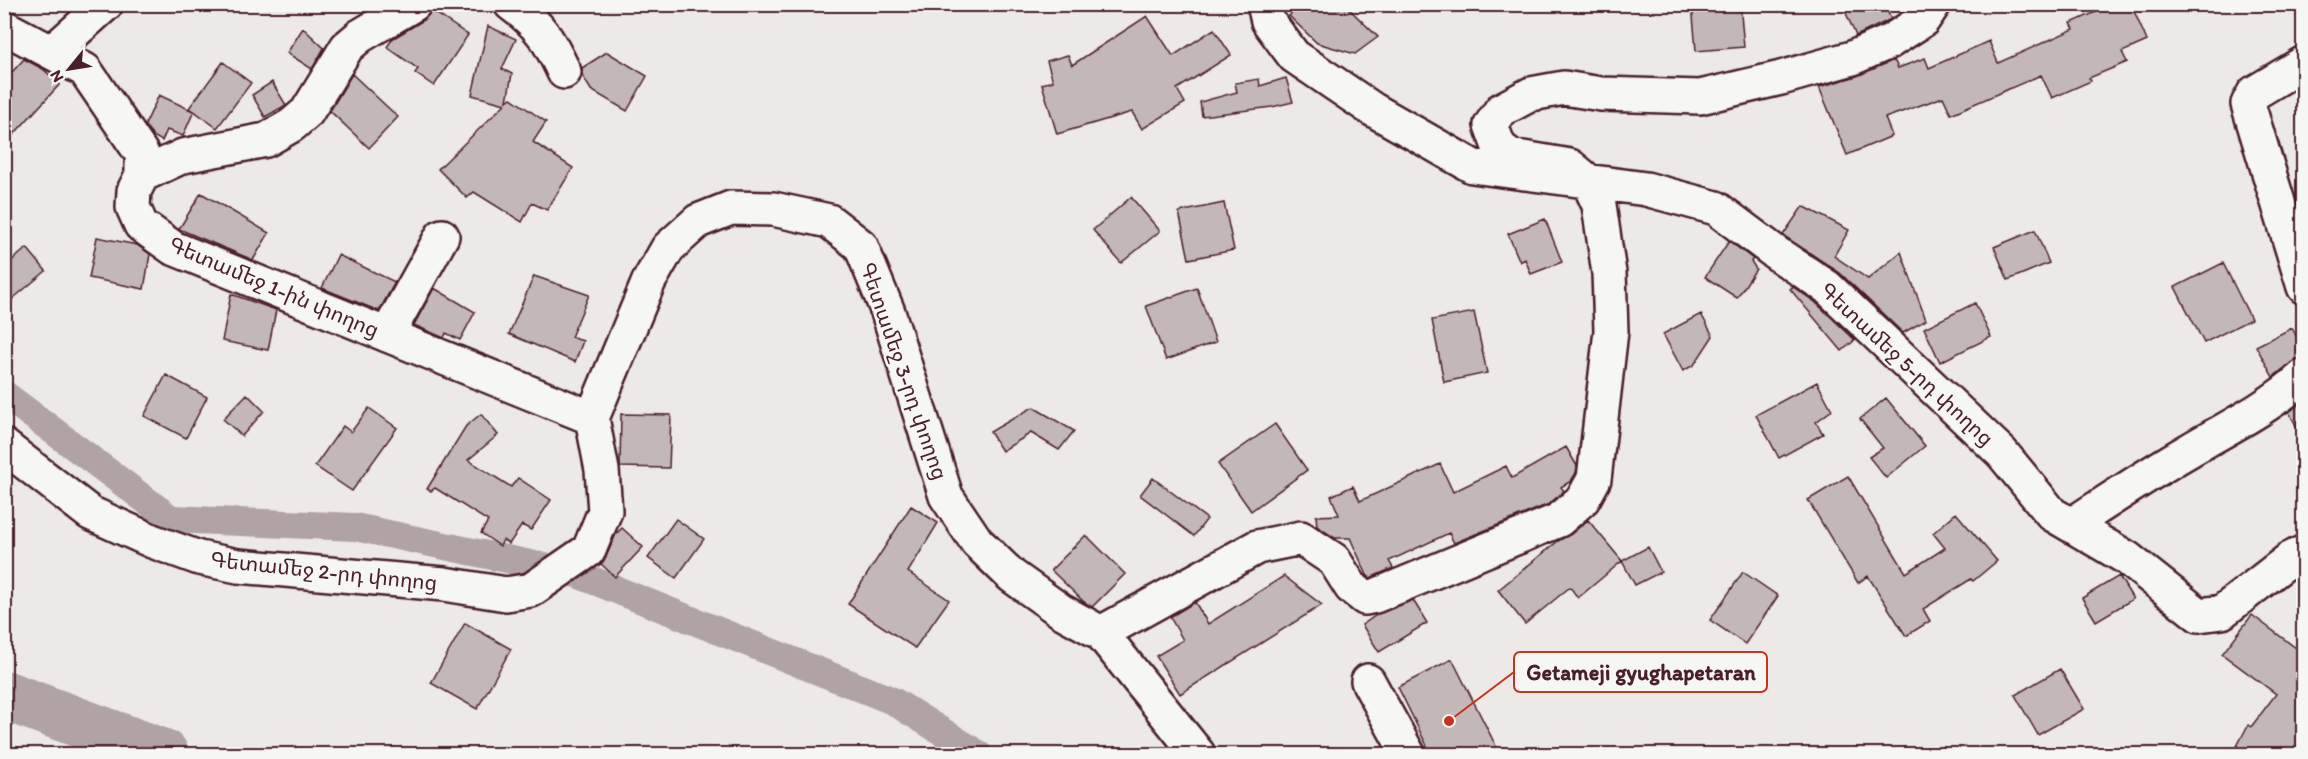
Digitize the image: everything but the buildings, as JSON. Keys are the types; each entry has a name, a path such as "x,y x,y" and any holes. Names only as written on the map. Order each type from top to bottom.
{"street":[{"path":"52,52 106,4"},
{"path":"142,175 183,156 266,140 292,125 307,112 347,47 360,36 414,4"},
{"path":"511,4 528,17 549,41 564,72"},
{"name":"Գետամեջ 5-րդ փողոց","path":"1264,4 1268,21 1294,56 1372,109 1472,166 1646,189 1716,208 1776,253 1827,287 2002,453 2052,514 2127,558 2199,615 2222,612 2290,559 2304,552"},
{"path":"1101,633 1257,547 1301,538 1334,560 1351,587 1365,598 1375,596 1559,520 1583,500 1594,479 1611,331 1606,246 1599,205 1588,181 1570,166 1511,156 1499,147 1491,125 1501,110 1531,94 1564,88 1602,94 1700,97 1781,78 1852,58 1889,42 1923,20 1934,4"},
{"name":"Գետամեջ 1-ին փողոց","path":"4,27 86,70 142,154 142,175 134,190 133,207 141,225 173,248 591,418"},
{"path":"2304,63 2254,93 2248,104 2304,287"},
{"name":"Գետամեջ 3-րդ փողոց","path":"591,418 650,281 668,248 698,221 731,208 773,209 829,221 861,246 888,312 946,496 978,542 1012,576 1060,611 1101,633 1198,754"},
{"path":"387,335 442,236"},
{"path":"2071,525 2147,475 2248,416 2304,376"},
{"name":"Գետամեջ 2-րդ փողոց","path":"4,446 90,513 152,541 199,558 238,566 444,584 506,594 531,590 590,550 605,511 602,470 591,418"},
{"path":"1368,681 1408,754"}],"waterway":[{"path":"4,394 171,519 355,527 577,574 893,701 978,754"},
{"path":"4,695 164,754"}],"place":[{"name":"Getameji gyughapetaran","path":"1449,721"}]}
